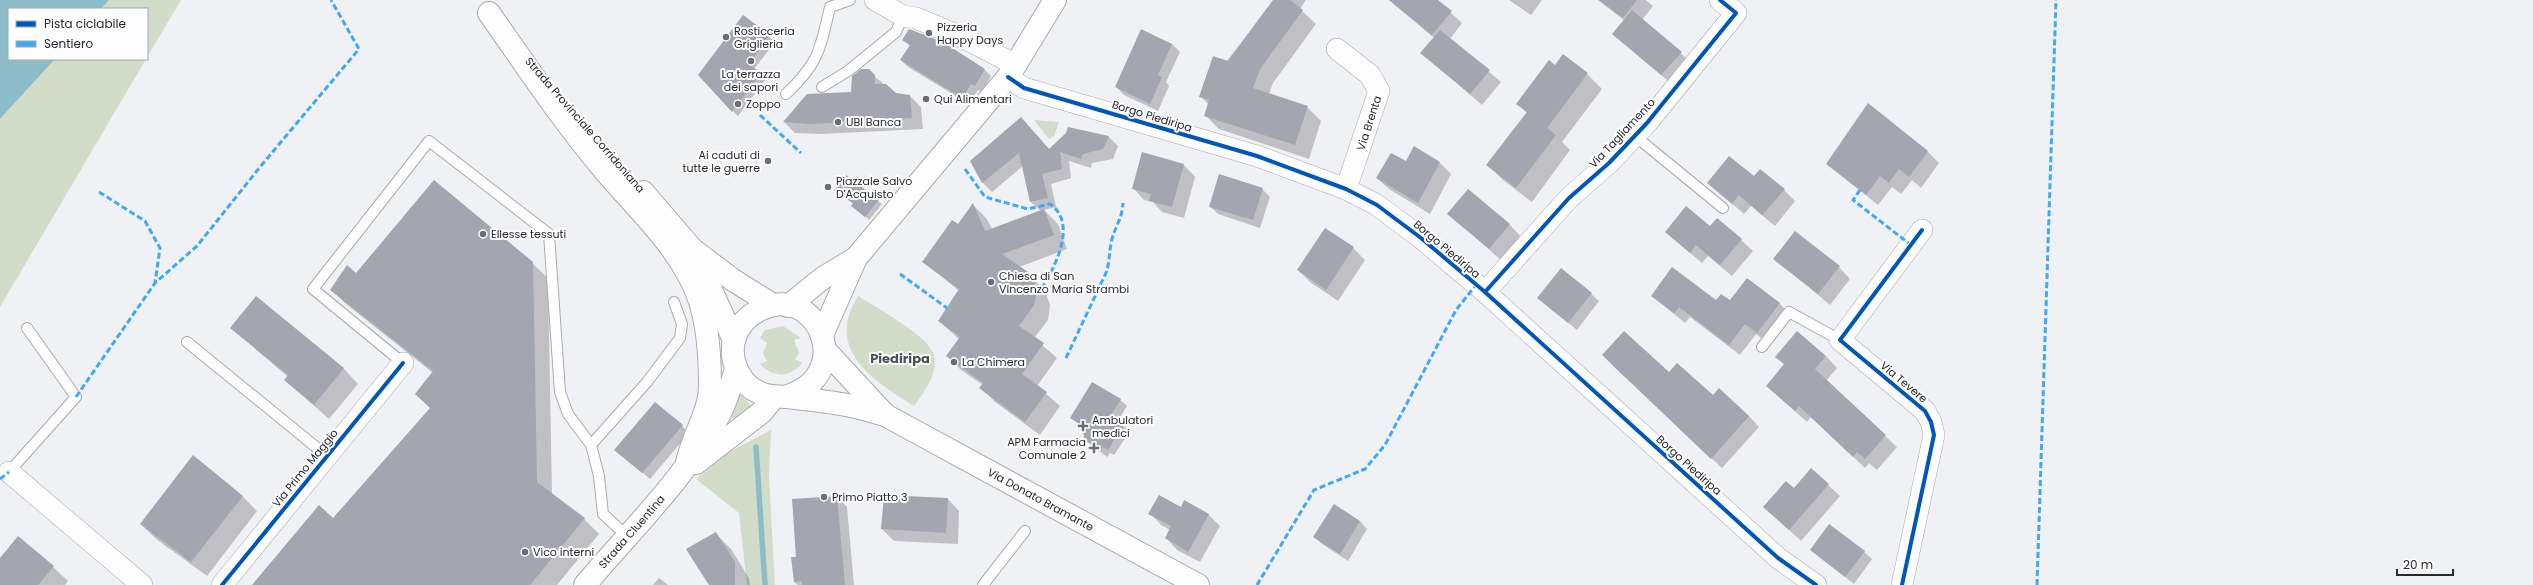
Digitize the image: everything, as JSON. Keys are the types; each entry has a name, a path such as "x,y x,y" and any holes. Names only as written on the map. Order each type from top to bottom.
{"main road":[{"path":"856,258 824,342 824,363 818,376 809,386 798,393 779,397 751,388 736,369 733,355 734,340 740,327 748,317 760,309 781,305 856,258 1012,71 1055,0"},
{"path":"483,7 598,164 682,264 694,285 702,308 709,359 710,387 705,412 682,470"},
{"name":"Strada Provinciale Corridoniana","path":"483,7 692,249 733,280 781,305"},
{"name":"Strada Provinciale Corridoniana","path":"692,249 734,340"},
{"path":"781,305 803,311 815,322 824,342"},
{"name":"Via Donato Bramante","path":"824,342 885,415"},
{"name":"Strada Cluentina","path":"585,585 682,470 719,416 736,369"},
{"name":"Strada Cluentina","path":"682,470 762,412 779,397"},
{"name":"Via Donato Bramante","path":"779,397 841,404 885,415 1198,585"}],"street":[{"name":"Borgo Piediripa","path":"875,0 903,16 916,18 936,25 1012,71 1024,88 1257,156 1346,189 1383,209 1485,292 1778,558 1816,585"},
{"name":"Via Tagliamento","path":"1485,292 1569,198 1609,163 1635,136 1736,13 1720,0"},
{"name":"Via Brenta","path":"1337,49 1370,75 1379,91 1346,189"},
{"path":"1840,340 1922,230"},
{"name":"Via Tevere","path":"1840,340 1925,411 1931,422 1934,435 1902,585"},
{"name":"Via Primo Maggio","path":"222,585 403,363"},
{"path":"9,472 142,585"}],"lane":[{"path":"786,94 804,77 820,52 830,7 850,0"},
{"path":"822,87 848,70 896,32 903,16"},
{"path":"1635,136 1723,208"},
{"path":"403,363 313,289 429,141 549,234 560,392 568,414 591,445 599,476 603,514 626,535"},
{"path":"591,445 647,382 680,338 682,324 674,302"},
{"path":"1762,347 1789,312 1840,340"},
{"path":"9,472 76,397 27,328"},
{"path":"187,342 327,456"},
{"path":"983,585 1024,531"}],"green space":[{"path":"109,0 181,0 148,55 148,8 102,8"},
{"path":"54,60 145,60 0,307 0,119"},
{"path":"1034,120 1059,122 1054,136 1049,139"},
{"path":"858,296 911,330 929,346 933,353 935,360 933,374 914,406 884,386 870,374 858,362 850,348 847,332 849,315"},
{"path":"783,326 801,338 794,340 799,353 795,359 802,363 787,374 776,374 765,369 760,364 767,361 763,354 767,343 760,338 765,330"},
{"path":"736,391 752,406 735,419 726,414"},
{"path":"771,430 769,476 775,585 747,585 739,513 696,479 729,452"}],"water":[{"path":"0,0 109,0 102,8 8,8 8,60 54,60 0,119"}],"building":[{"path":"1273,0 1290,0 1303,10 1260,69 1253,88 1308,106 1295,145 1204,116 1209,100 1199,97 1213,56 1228,61"},
{"path":"1389,0 1438,0 1452,11 1432,35"},
{"path":"1599,0 1637,0 1623,18"},
{"path":"1632,10 1682,52 1661,75 1612,34"},
{"path":"743,15 770,35 749,64 761,73 732,112 698,75"},
{"path":"909,29 943,42 985,69 975,86 971,84 962,98 900,60 910,45 902,40"},
{"path":"1141,29 1172,44 1158,75 1162,77 1150,104 1115,87"},
{"path":"1440,30 1490,70 1470,94 1420,53"},
{"path":"1563,54 1588,73 1547,128 1556,135 1516,188 1486,165 1527,112 1516,104 1549,60 1555,65"},
{"path":"861,69 869,69 875,75 875,84 886,84 896,93 910,95 912,118 810,124 783,122 807,94 851,92 852,76"},
{"path":"1868,103 1928,151 1909,177 1899,169 1889,183 1880,176 1866,195 1826,164"},
{"path":"1021,117 1049,149 1066,133 1068,127 1109,136 1103,149 1083,154 1081,159 1060,152 1062,169 1042,174 1048,198 1030,202 1019,153 982,183 970,161"},
{"path":"1414,146 1440,162 1418,203 1376,178 1391,153 1406,161"},
{"path":"1142,152 1184,164 1172,207 1149,201 1151,194 1132,189"},
{"path":"1729,156 1754,176 1760,169 1785,189 1762,215 1739,195 1732,204 1707,183"},
{"path":"1219,174 1263,188 1253,220 1209,207"},
{"path":"846,175 879,200 865,217 851,206 853,203 834,190"},
{"path":"434,180 533,262 537,482 585,518 530,585 252,585 319,505 333,518 430,408 415,394 433,371 330,290 347,265 356,273"},
{"path":"1468,189 1510,224 1489,249 1447,214"},
{"path":"973,203 985,231 1044,209 1054,235 1002,254 1031,274 1037,290 1034,305 1019,326 1044,343 1022,374 1047,392 1025,422 979,388 983,383 946,356 960,337 938,321 959,289 922,262 952,220 958,224"},
{"path":"1686,206 1710,226 1717,218 1742,239 1720,265 1696,245 1690,253 1665,232"},
{"path":"1325,228 1354,247 1326,290 1297,270"},
{"path":"1795,231 1840,266 1818,294 1773,259"},
{"path":"1672,267 1716,300 1721,294 1730,300 1747,278 1780,303 1757,333 1745,324 1729,345 1679,307 1674,313 1651,296"},
{"path":"1561,268 1592,293 1568,323 1537,298"},
{"path":"256,296 344,368 314,405 284,380 288,375 230,328"},
{"path":"1624,331 1669,372 1677,363 1713,395 1719,388 1749,416 1711,459 1602,355"},
{"path":"1797,331 1826,356 1815,369 1886,435 1865,459 1857,452 1853,457 1799,406 1795,411 1766,386 1784,364 1775,357"},
{"path":"1092,382 1121,399 1111,415 1124,424 1108,450 1103,447 1100,451 1084,439 1083,426 1070,418"},
{"path":"655,402 683,425 642,473 614,450"},
{"path":"193,455 243,496 191,562 140,524"},
{"path":"1811,468 1829,484 1789,530 1763,507 1786,481 1794,488"},
{"path":"884,495 948,498 946,533 881,529"},
{"path":"1159,495 1181,507 1184,500 1209,514 1188,552 1165,538 1171,526 1148,514"},
{"path":"837,496 845,585 802,585 802,581 794,582 791,557 796,557 792,499"},
{"path":"1334,504 1360,521 1340,554 1313,537"},
{"path":"1829,524 1865,551 1845,577 1810,550"},
{"path":"716,532 735,562 735,585 709,585 686,549"},
{"path":"18,536 54,566 38,585 0,585 0,558"}],"waterway":[{"path":"756,447 765,585"}],"marked path":[{"path":"76,397 155,283 197,246 260,167 359,49 331,0"},
{"path":"2037,585 2056,0"},
{"path":"760,115 801,153"},
{"path":"965,169 985,197 1028,209 1050,204 1058,212 1062,222 1063,233 1061,245 1053,269 1042,288"},
{"path":"1860,190 1853,200 1911,245"},
{"path":"99,192 145,221 160,248 155,283"},
{"path":"1066,358 1106,273 1110,247 1120,218 1123,203"},
{"path":"900,274 947,308"},
{"path":"1257,585 1314,490 1365,469 1385,445 1456,310 1476,285"},
{"path":"0,479 9,472"}],"cycle path":[{"path":"1485,292 1569,198 1609,163 1647,123 1736,13 1720,0"},
{"path":"1008,77 1024,88 1257,156 1346,189 1377,205 1421,238 1485,292 1778,558 1816,585"},
{"path":"1902,585 1934,435 1931,422 1925,411 1840,340 1922,230"},
{"path":"222,585 403,363"}],"place":[{"name":"Pizzeria Happy Days","path":"929,33"},
{"name":"Rosticceria Griglieria","path":"726,37"},
{"name":"La terrazza dei sapori","path":"751,61"},
{"name":"Qui Alimentari","path":"926,99"},
{"name":"Zoppo","path":"738,104"},
{"name":"UBI Banca","path":"838,122"},
{"name":"Ai caduti di tutte le guerre","path":"768,161"},
{"name":"Piazzale Salvo D'Acquisto","path":"828,187"},
{"name":"Ellesse tessuti","path":"483,234"},
{"name":"Chiesa di San Vincenzo Maria Strambi","path":"991,282"},
{"name":"La Chimera","path":"954,362"},
{"name":"Ambulatori medici","path":"1083,426"},
{"name":"APM Farmacia Comunale 2","path":"1094,448"},
{"name":"Primo Piatto 3","path":"824,497"},
{"name":"Vico interni","path":"525,552"}],"district":[{"name":"Piediripa","path":"900,358"}]}
